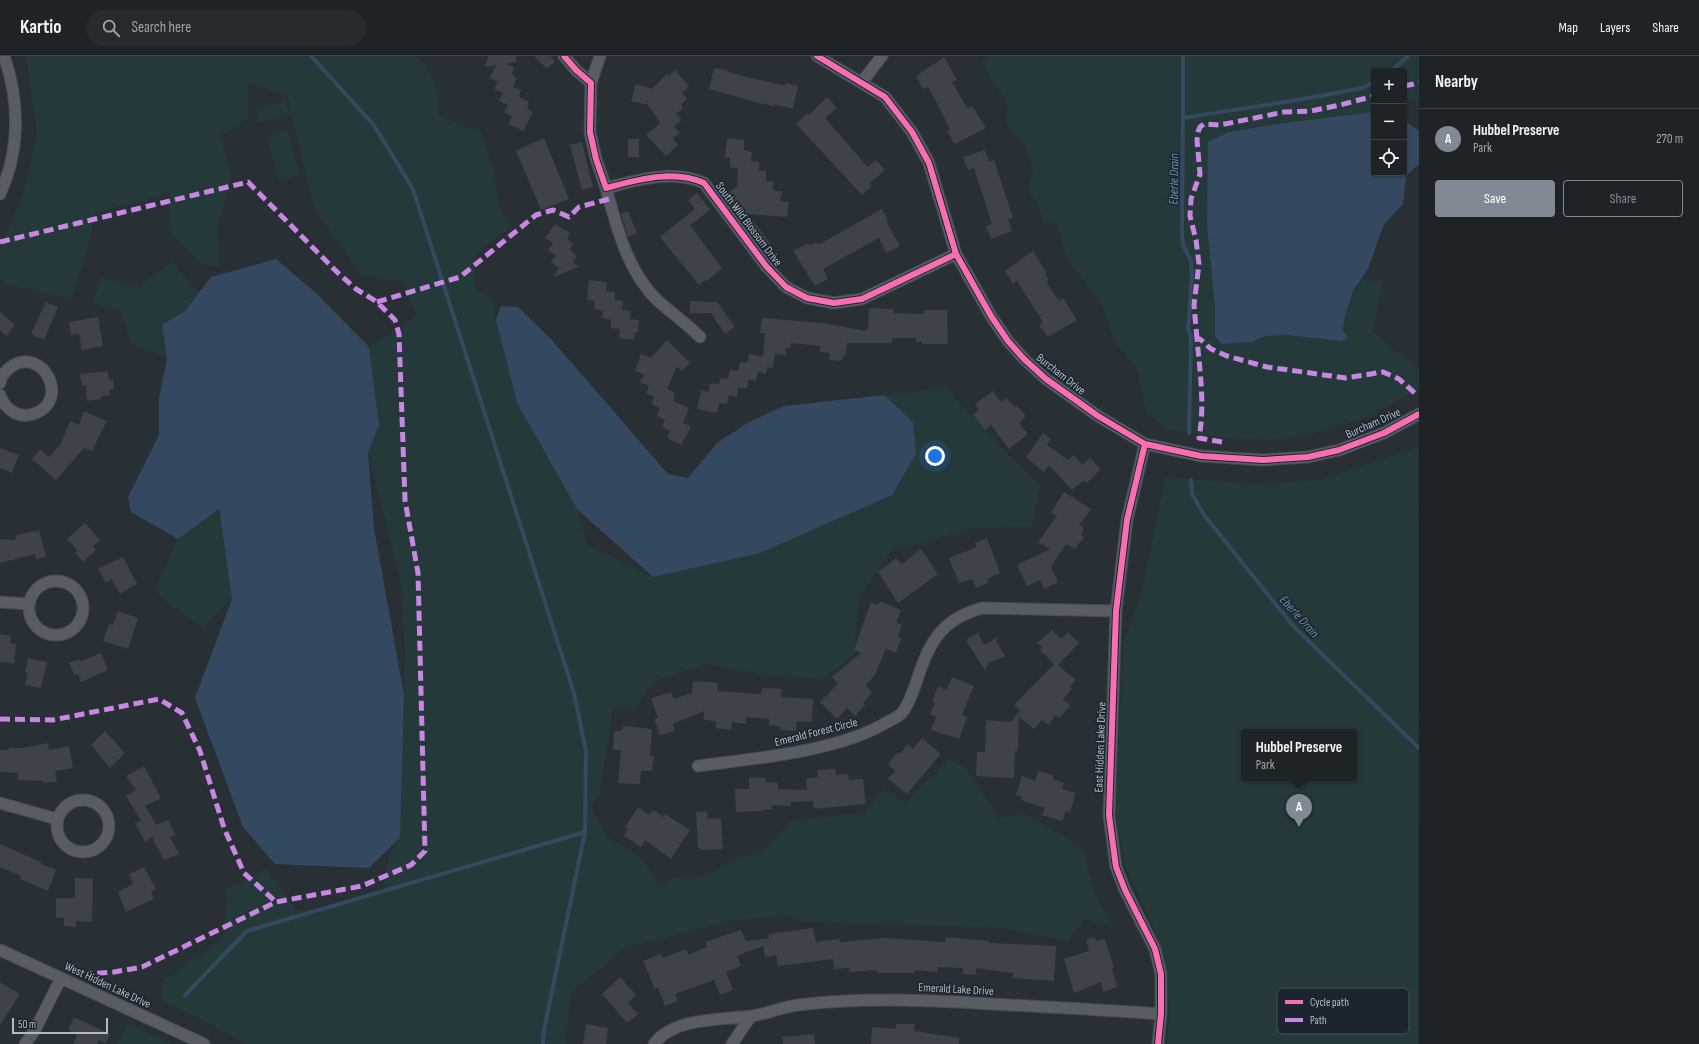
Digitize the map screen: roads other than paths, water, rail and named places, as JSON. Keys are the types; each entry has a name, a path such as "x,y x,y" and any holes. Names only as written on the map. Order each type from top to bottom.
{"street":[{"path":"0,194 13,154 16,120 13,86 4,56"},
{"path":"564,56 576,70 591,83"},
{"path":"600,56 591,83 590,132 596,159 619,235 635,271 658,300 700,338"},
{"name":"Burcham Drive","path":"817,56 885,97 912,132 929,163 956,254 991,316 1008,341 1024,359 1046,379 1098,416 1146,444 1181,453 1221,458 1263,460 1294,459 1324,454 1362,442 1384,433 1419,414"},
{"path":"862,82 882,56"},
{"name":"South Wild Blossom Drive","path":"606,188 640,180 668,176 691,177 704,183 766,266 786,287 807,298 834,303 862,299 956,254"},
{"path":"0,383 8,369 14,365 28,362 35,364 46,371 52,384 52,391 48,404 37,413 31,415 24,415 11,411 6,406 0,395"},
{"name":"East Hidden Lake Drive","path":"1146,444 1126,520 1116,611 1109,815 1116,867 1125,890 1155,949 1160,974 1161,1014 1158,1044"},
{"path":"60,582 73,587 78,592 81,598 82,612 77,625 72,630 59,635 52,635 45,633 34,624 30,618 29,604 34,591 46,583 60,582"},
{"path":"0,602 29,604"},
{"name":"Emerald Forest Circle","path":"698,766 777,756 847,740 879,727 901,714 911,697 922,663 935,639 948,623 964,613 982,608 1116,611"},
{"path":"82,799 89,800 101,807 105,812 109,825 108,832 105,839 96,848 89,851 76,851 60,839 57,832 57,819 64,807 69,803 82,799"},
{"path":"0,803 57,819"},
{"name":"West Hidden Lake Drive","path":"0,950 204,1044"},
{"path":"25,1044 38,1024 61,978"},
{"name":"Emerald Lake Drive","path":"654,1044 671,1031 689,1024 714,1018 751,1016 797,1005 867,1000 922,1000 1161,1014"},
{"path":"732,1044 751,1016"}],"water":[{"path":"1371,112 1371,176 1406,176 1403,204 1384,224 1368,269 1353,291 1345,316 1343,330 1348,338 1342,341 1286,335 1265,336 1252,342 1222,344 1215,336 1215,307 1207,224 1208,142 1229,132 1284,123"},
{"path":"1407,122 1419,131 1419,164 1407,175"},
{"path":"276,259 317,294 369,347 379,425 368,453 374,528 404,695 400,838 369,868 275,864 243,827 195,698 232,599 219,509 178,539 131,512 128,497 159,435 159,399 167,358 162,325 184,312 211,277"},
{"path":"501,306 518,307 551,339 668,474 688,478 717,443 749,422 784,406 884,395 913,422 916,454 892,495 760,553 653,577 577,509 517,403 496,320"}],"waterway":[{"path":"311,56 373,124 413,189 574,693 586,751 585,832 543,1035 543,1044"},
{"path":"1183,56 1183,118"},
{"name":"Eberle Drain","path":"1394,68 1408,56"},
{"name":"Eberle Drain","path":"1189,433 1191,336 1188,329 1192,276 1191,261 1183,245 1182,233 1183,118 1303,99 1362,88 1371,84"},
{"name":"Eberle Drain","path":"1191,480 1192,494 1204,515 1294,627 1419,748"},
{"path":"185,995 247,931 585,832"}],"place":[{"name":"Hubbel Preserve","path":"1299,827"}]}
